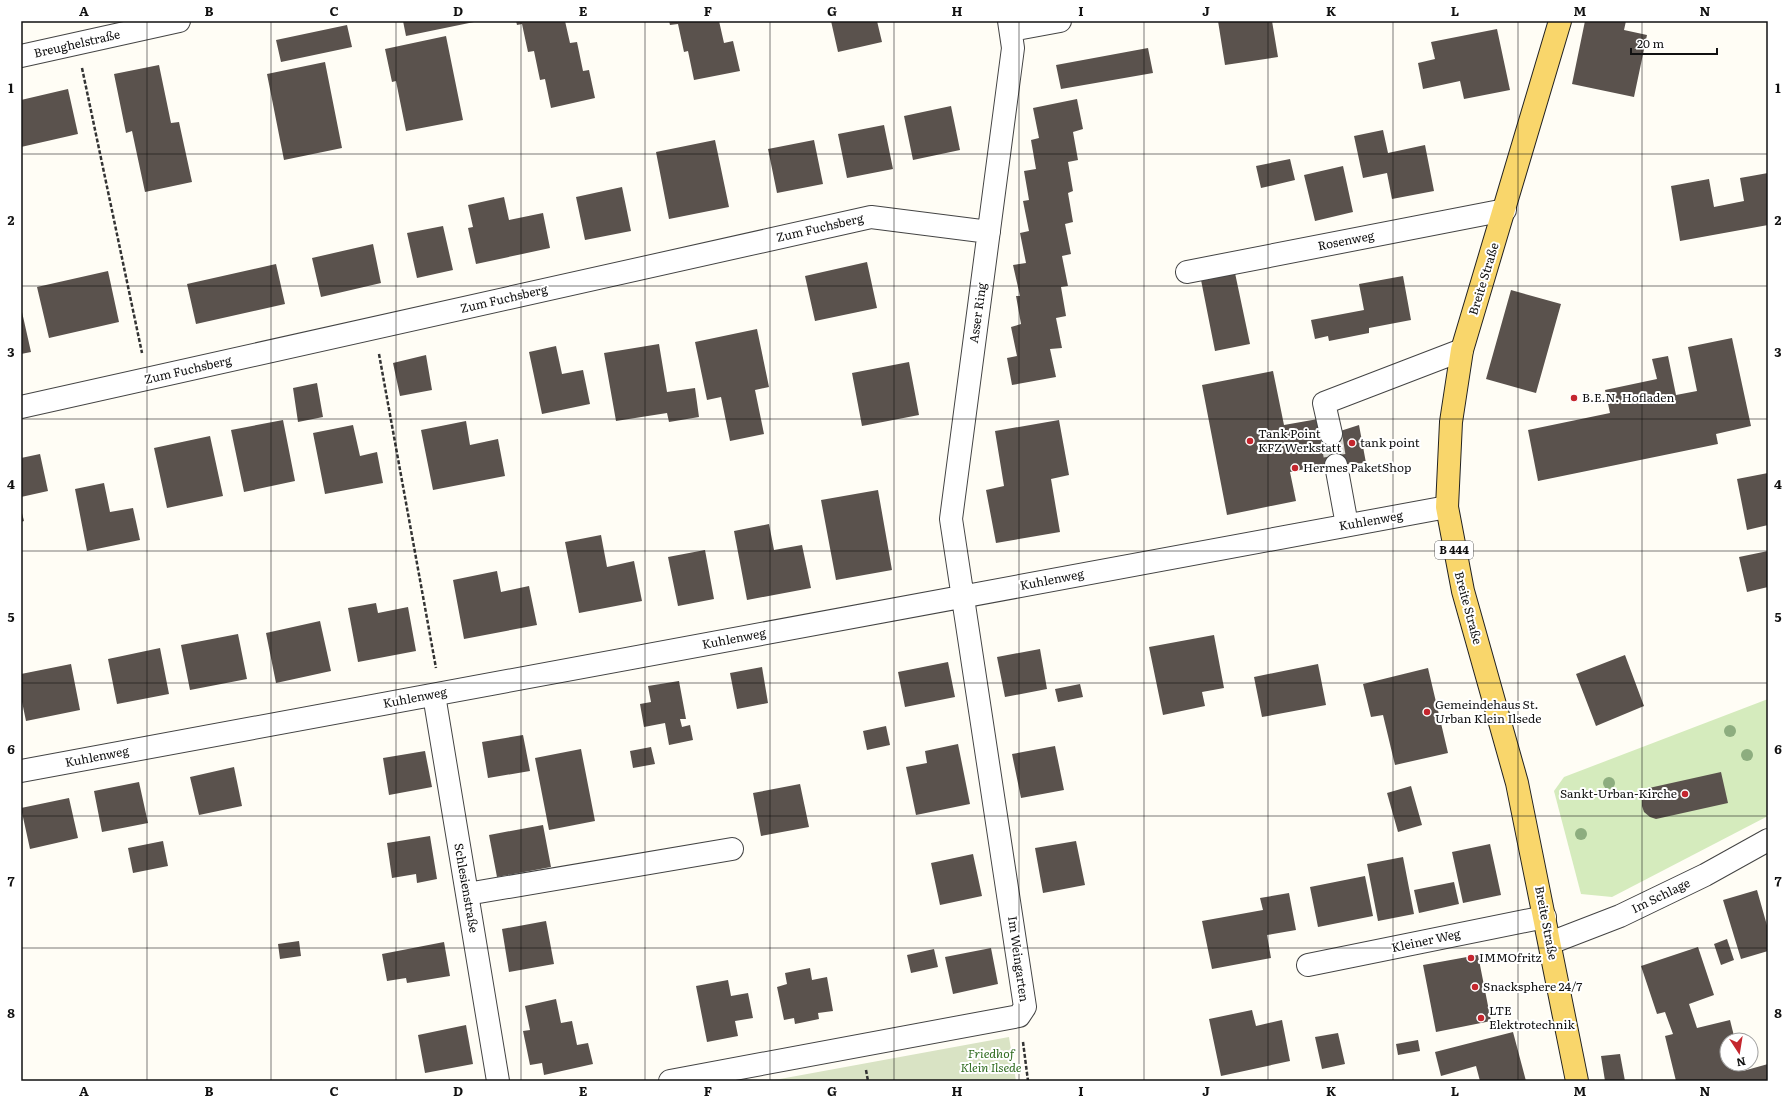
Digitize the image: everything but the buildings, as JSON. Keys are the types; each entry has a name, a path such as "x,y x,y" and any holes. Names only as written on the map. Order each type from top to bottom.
{"main road":[{"name":"Breite Straße","path":"1560,21 1505,210 1462,350 1451,422 1446,507 1463,591 1517,784 1577,1081"}],"street":[{"name":"Breughelstraße","path":"21,56 179,21"},
{"name":"Asser Ring","path":"964,597 951,520 1014,48 1010,25 1060,21"},
{"name":"Rosenweg","path":"1187,272 1505,210"},
{"name":"Zum Fuchsberg","path":"21,407 871,217 990,232"},
{"path":"1330,434 1324,403 1462,350"},
{"path":"1336,465 1347,526"},
{"name":"Kuhlenweg","path":"21,771 1446,507"},
{"name":"Im Weingarten","path":"670,1081 1019,1016 1025,1007 964,597"},
{"name":"Schlesienstraße","path":"434,695 498,1081"},
{"name":"Im Schlage","path":"1550,943 1620,916 1705,875 1768,840"},
{"path":"467,894 732,849"},
{"name":"Kleiner Weg","path":"1308,966 1545,917"}],"path":[{"path":"77,44 148,379"},
{"path":"375,328 436,668 434,695"},
{"path":"1019,1016 1028,1081"}],"green space":[{"path":"1768,699 1768,816 1612,897 1581,894 1554,791 1564,777"},
{"name":"Friedhof Klein Ilsede","path":"1009,1037 1016,1081 769,1081"}],"tunnel":[{"path":"1331,434 1336,465"}],"place":[{"name":"B.E.N. Hofladen","path":"1574,398"},
{"name":"Tank Point KFZ Werkstatt","path":"1250,441"},
{"name":"tank point","path":"1352,443"},
{"name":"Hermes PaketShop","path":"1295,468"},
{"name":"Gemeindehaus St. Urban Klein Ilsede","path":"1427,712"},
{"name":"Sankt-Urban-Kirche","path":"1685,794"},
{"name":"IMMOfritz","path":"1471,958"},
{"name":"Snacksphere 24/7","path":"1475,987"},
{"name":"LTE Elektrotechnik","path":"1481,1018"}]}
